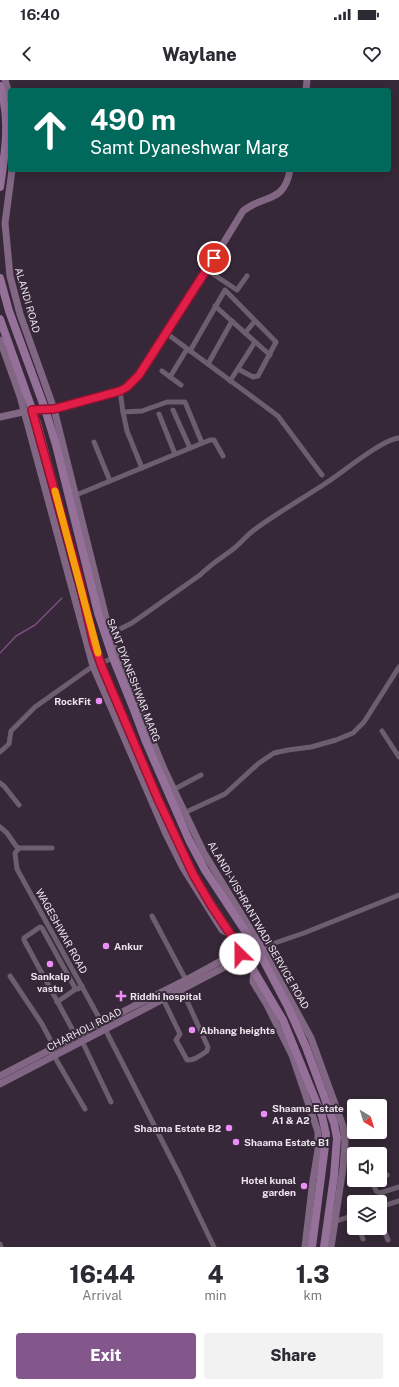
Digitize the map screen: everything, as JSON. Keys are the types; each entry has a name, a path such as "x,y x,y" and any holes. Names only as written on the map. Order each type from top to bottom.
{"main road":[{"path":"0,86 5,107 6,138 0,187"},
{"name":"SANT DYANESHWAR MARG","path":"0,278 9,311 33,377 49,409 98,613 146,742 189,840 205,870 251,940 257,942 261,950"},
{"path":"0,319 32,410 79,579 97,663 123,717 171,829 201,888 242,954 254,969 283,1020 322,1116 326,1134 316,1183 311,1224 312,1247"},
{"path":"242,954 244,941 251,940"},
{"path":"242,954 255,960 261,950"},
{"path":"261,950 316,1072 334,1123 337,1138 334,1176 324,1247"}],"street":[{"path":"4,80 8,91"},
{"name":"ALANDI ROAD","path":"12,172 5,223 10,276 18,308 76,495"},
{"path":"0,417 32,410 49,409 120,391 127,387 139,375 243,211 251,204 275,196 281,191 286,186 290,172"},
{"path":"207,270 237,290 248,276"},
{"path":"170,377 189,350 225,290 276,342 260,374 256,377 253,377 238,369"},
{"path":"216,306 270,355"},
{"path":"208,364 232,321"},
{"path":"245,333 255,321"},
{"path":"166,333 278,416 322,475"},
{"path":"0,340 20,396 23,412 97,663"},
{"path":"230,381 255,342"},
{"path":"162,371 181,385"},
{"path":"120,391 127,430 142,468"},
{"path":"123,412 142,411 167,402 185,402 202,443"},
{"path":"173,410 190,448"},
{"path":"159,414 175,454"},
{"path":"110,634 132,623 200,575 209,565 232,550 255,529 277,514 304,498 375,449 399,438"},
{"path":"76,495 210,440 214,440 223,456"},
{"path":"94,442 110,481"},
{"name":"ALANDI-VISHRANTWADI SERVICE ROAD","path":"76,495 115,657 137,700 173,790 184,813 215,873 305,1026 319,1056 342,1126 345,1142 344,1160 330,1247"},
{"path":"0,752 9,744 12,731 35,707 97,663 115,657"},
{"path":"184,813 225,794 259,763 274,753 330,742 353,733 364,722 399,667"},
{"path":"382,731 399,757"},
{"path":"173,790 201,775"},
{"path":"0,783 19,805"},
{"path":"0,827 7,833 16,846 20,848 52,848"},
{"name":"WAGESHWAR ROAD","path":"20,848 15,853 17,869 104,1026 214,1247"},
{"path":"261,950 399,894"},
{"path":"152,916 186,980"},
{"path":"76,989 42,928 40,927 24,938 112,1102"},
{"name":"CHARHOLI ROAD","path":"104,1026 128,1008 186,980 209,971 242,954"},
{"name":"CHARHOLI ROAD","path":"0,1076 182,990 209,971"},
{"path":"10,976 42,1024 53,1051 86,1109"},
{"path":"57,1002 82,986"},
{"path":"163,999 180,1034 176,1040 188,1060 191,1060 207,1051 208,1047 182,990"},
{"name":"CHARHOLI ROAD","path":"0,1084 53,1051"},
{"path":"375,1187 376,1191 380,1193 399,1188"},
{"path":"387,1205 399,1201"},
{"path":"334,1222 347,1218"},
{"path":"305,1247 311,1224"},
{"path":"362,1235 363,1239"},
{"path":"386,1235 388,1240"}],"waterway":[{"path":"0,653 16,636 35,625 62,598"}],"slow traffic":[{"path":"55,491 79,579 94,644 98,653"}],"place":[{"name":"RockFit","path":"99,701"},
{"name":"Ankur","path":"106,946"},
{"name":"Sankalp vastu","path":"50,964"},
{"name":"Riddhi hospital","path":"121,996"},
{"name":"Abhang heights","path":"192,1030"},
{"name":"Shaama Estate A1 & A2","path":"264,1114"},
{"name":"Shaama Estate B2","path":"229,1128"},
{"name":"Shaama Estate B1","path":"236,1142"},
{"name":"Hotel kunal garden","path":"304,1186"}],"route":[{"path":"214,258 174,322 133,382 120,391 110,394 54,409 32,410 37,423 79,579 94,644 102,667 171,829 201,888 239,947 240,954"}]}
